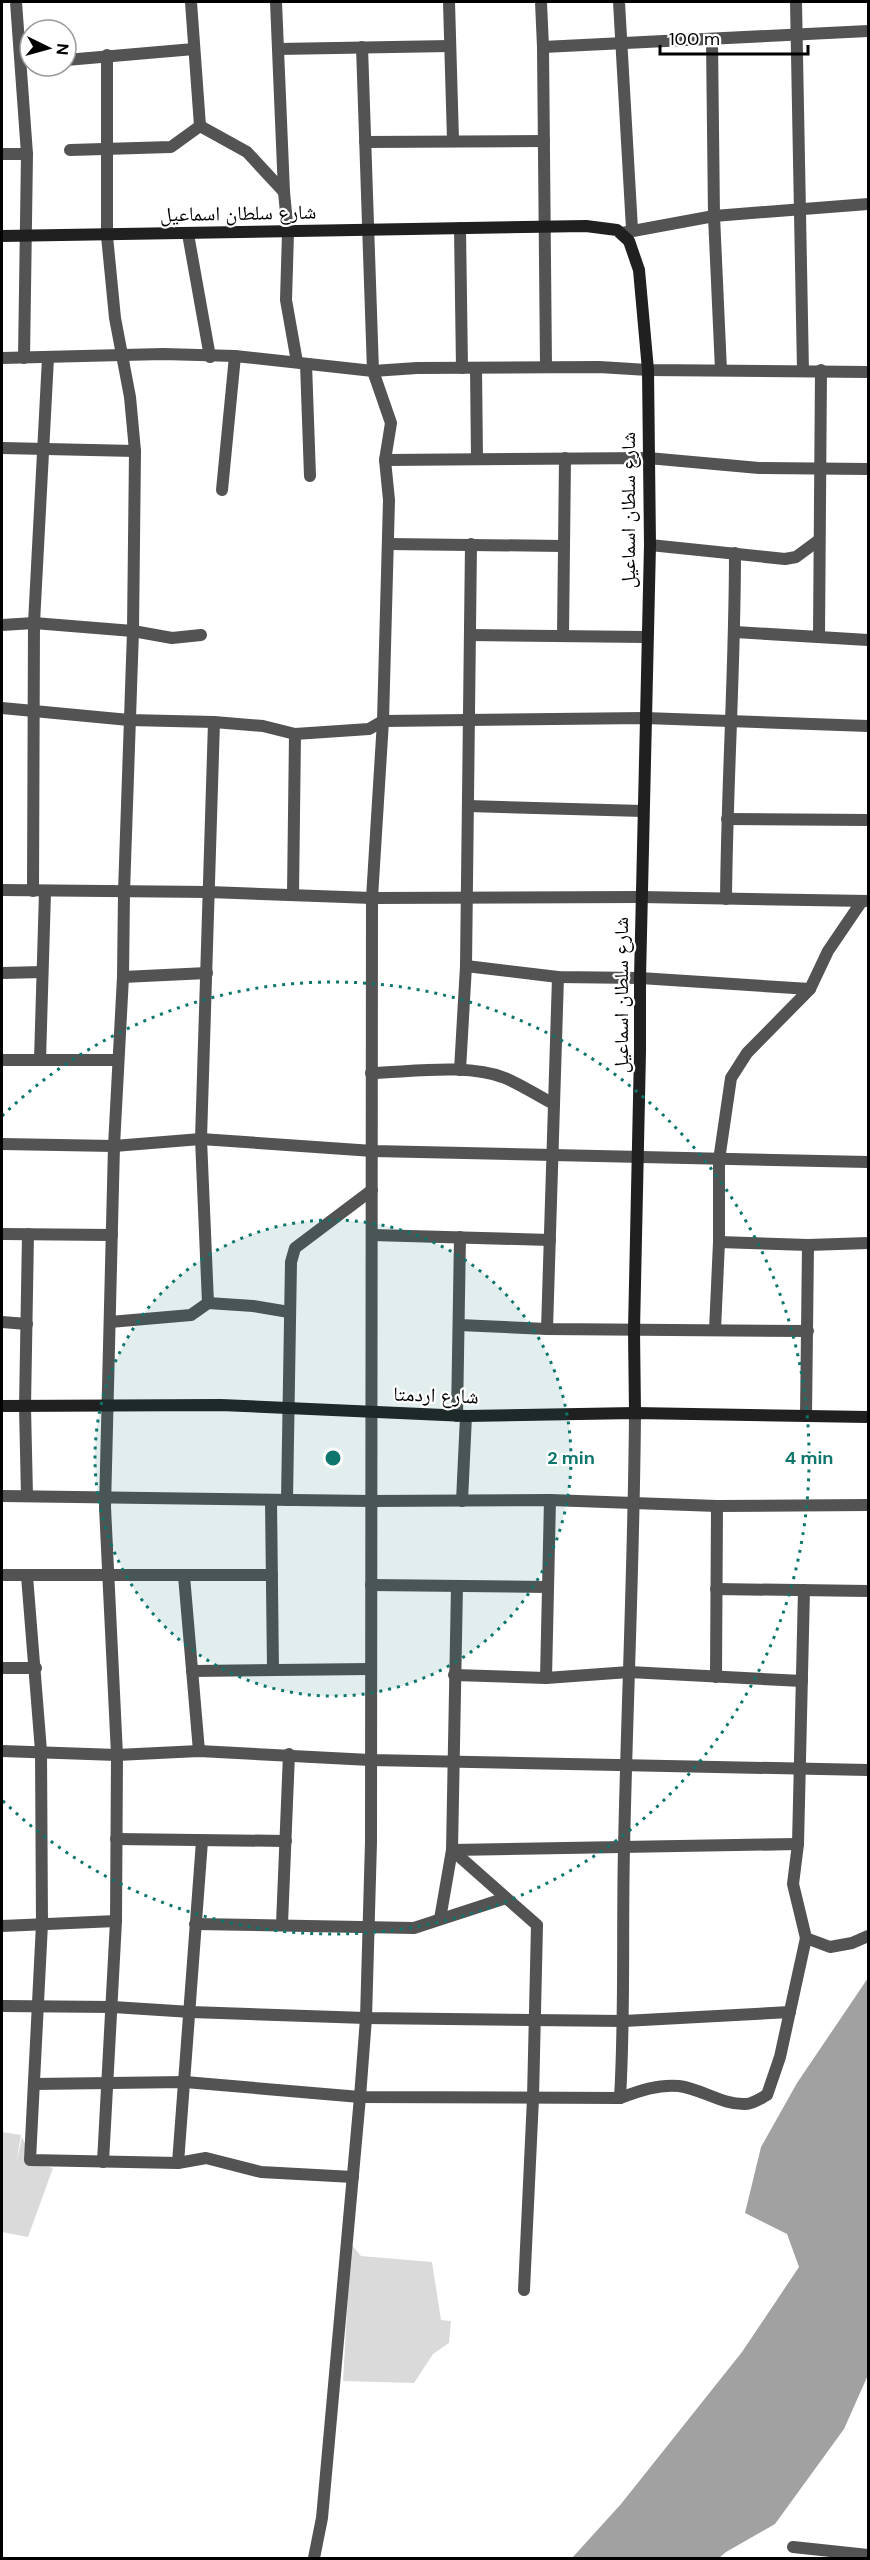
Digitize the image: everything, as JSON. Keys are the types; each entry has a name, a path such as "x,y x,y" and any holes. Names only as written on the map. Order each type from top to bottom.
{"street":[{"path":"16,2 18,18"},
{"path":"191,2 200,126"},
{"path":"276,2 284,192 288,233 289,267 285,300 302,363 310,476"},
{"path":"449,2 453,140"},
{"path":"541,2 546,226 546,367"},
{"path":"619,2 627,231 714,216 868,204"},
{"path":"796,2 803,371"},
{"path":"543,47 868,32"},
{"path":"712,40 714,216 721,370"},
{"path":"278,49 450,46"},
{"path":"314,2559 322,2518 360,2097 366,2018 371,1842 372,898 383,721 389,500 385,460 391,423 373,371 362,47"},
{"path":"78,59 194,49"},
{"path":"103,2162 113,2007 117,1839 117,1755 106,1497 114,1146 123,977 133,631 135,451 123,355 115,318 107,236 107,55"},
{"path":"24,358 27,154 25,78"},
{"path":"70,150 171,147 200,126"},
{"path":"200,126 247,152 284,192"},
{"path":"365,141 544,141"},
{"path":"2,154 27,154"},
{"name":"شارع سلطان اسماعيل","path":"2,236 288,233 546,226 597,227 627,231 639,270 648,370 650,545 646,637 640,978 634,1330 635,1413"},
{"path":"460,228 462,368"},
{"path":"188,234 210,357"},
{"path":"2,358 163,354 235,356 373,371 546,367 868,372"},
{"path":"222,490 235,356"},
{"path":"40,1060 42,972 33,710 34,623 48,358"},
{"path":"476,368 477,459"},
{"path":"819,636 821,370"},
{"path":"2,448 135,451"},
{"path":"563,636 565,458"},
{"path":"385,460 648,458 759,468 868,469"},
{"path":"650,545 774,558 796,557 819,540"},
{"path":"388,544 563,546"},
{"path":"460,1070 466,966 471,544"},
{"path":"726,899 735,632 735,553"},
{"path":"2,625 34,623 133,631 172,638 201,635"},
{"path":"735,632 868,640"},
{"path":"470,635 646,637"},
{"path":"2,708 129,720 214,722 263,726 295,734 369,729 383,721 645,718 868,726"},
{"path":"208,1303 201,1139 214,722"},
{"path":"293,895 295,734"},
{"path":"468,806 643,811"},
{"path":"727,819 868,820"},
{"path":"2,890 209,892 372,898 642,897 865,901"},
{"path":"715,1330 719,1242 719,1160 731,1078 747,1053 810,989 828,951 865,901"},
{"path":"466,966 558,977 640,978 810,989"},
{"path":"2,973 42,972"},
{"path":"123,977 207,973"},
{"path":"547,1329 558,977"},
{"path":"2,1059 117,1060"},
{"path":"371,1073 460,1070 487,1073 505,1078 554,1104"},
{"path":"2,1144 114,1146 201,1139 372,1151 868,1162"},
{"path":"286,1500 291,1262 295,1248 372,1190"},
{"path":"2,1234 112,1234"},
{"path":"27,1496 25,1407 28,1234"},
{"path":"372,1235 550,1240"},
{"path":"460,1237 462,1501"},
{"path":"719,1242 807,1245 868,1243"},
{"path":"806,1416 807,1245"},
{"path":"110,1322 191,1315 208,1303 289,1311"},
{"path":"2,1322 27,1324"},
{"path":"459,1325 547,1329 808,1331"},
{"name":"شارع اردمتا","path":"2,1406 108,1404 287,1408 461,1416 635,1413 868,1418"},
{"path":"620,2098 624,2021 622,1963 624,1848 635,1413"},
{"path":"2,1496 371,1502 550,1500 634,1505 717,1506 868,1505"},
{"path":"271,1500 273,1670"},
{"path":"546,1678 550,1500"},
{"path":"716,1677 717,1506"},
{"path":"2,1575 272,1575"},
{"path":"184,1575 199,1752"},
{"path":"27,1576 41,1751 42,1924 30,2160 178,2163 206,2158 261,2172 353,2177"},
{"path":"371,1585 548,1587"},
{"path":"440,1919 452,1850 457,1586"},
{"path":"716,1589 868,1591"},
{"path":"34,2084 185,2082 360,2097 533,2098 620,2098 647,2088 677,2086 703,2091 722,2100 747,2104 767,2095 780,2057 806,1938 793,1884 798,1844 801,1768 804,1590"},
{"path":"2,1668 36,1668"},
{"path":"192,1671 370,1669"},
{"path":"454,1675 546,1678 630,1672 802,1681"},
{"path":"2,1751 117,1755 199,1752 289,1754 370,1760 868,1770"},
{"path":"282,1924 289,1754"},
{"path":"117,1839 286,1841"},
{"path":"178,2163 202,1841"},
{"path":"452,1850 798,1844"},
{"path":"452,1850 537,1925 533,2098 524,2290"},
{"path":"195,1924 414,1928 506,1898"},
{"path":"2,1926 116,1921"},
{"path":"806,1938 830,1947 852,1943 868,1936"},
{"path":"2,2006 113,2007 366,2018 624,2021 790,2012"},
{"path":"794,2547 868,2555"}],"shaded area":[{"path":"868,1978 868,2375 844,2429 775,2524 719,2558 572,2558 621,2504 742,2352 799,2267 787,2234 745,2213 761,2147 797,2083"},
{"path":"2,2132 21,2135 16,2164 22,2137 34,2164 53,2168 28,2237 2,2232"},
{"path":"351,2244 361,2256 432,2262 441,2320 451,2321 449,2343 433,2354 414,2383 343,2381"}]}
